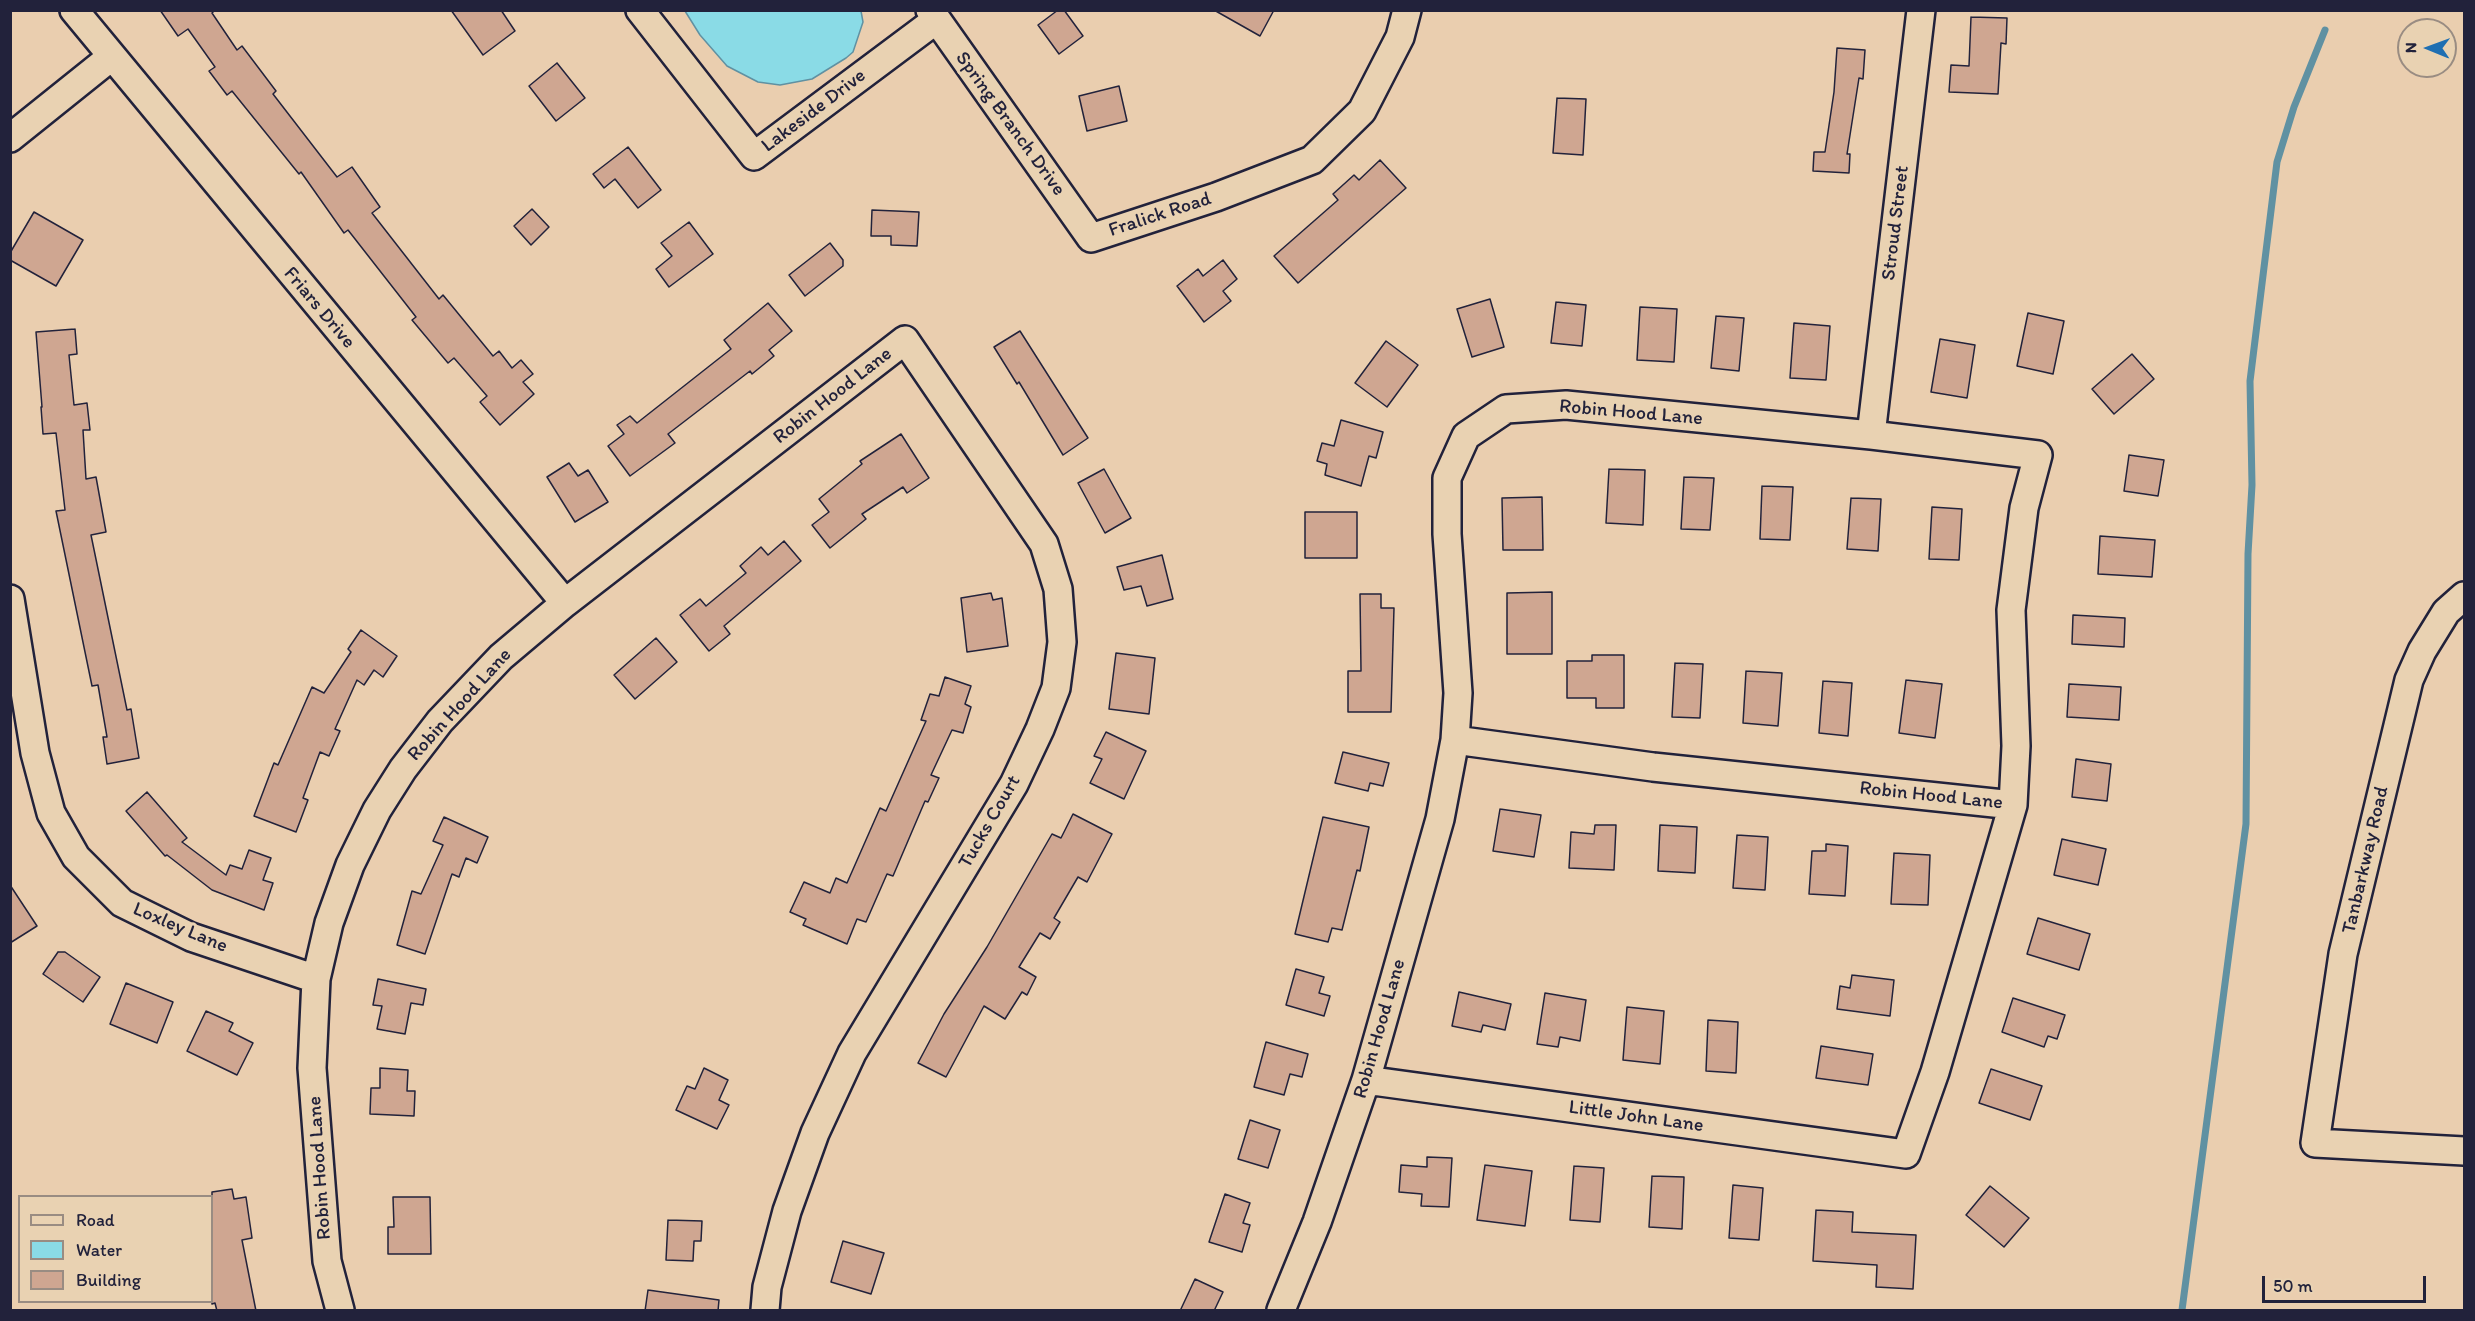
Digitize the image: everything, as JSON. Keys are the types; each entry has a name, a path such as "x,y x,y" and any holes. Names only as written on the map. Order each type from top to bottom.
{"street":[{"name":"Friars Drive","path":"74,10 565,603"},
{"name":"Lakeside Drive","path":"640,10 754,156 933,15"},
{"name":"Fralick Road","path":"1091,238 1228,192 1312,160 1362,111 1400,37 1407,10"},
{"name":"Stroud Street","path":"1871,435 1922,10"},
{"name":"Spring Branch Drive","path":"933,15 1091,238"},
{"path":"10,138 111,57"},
{"name":"Robin Hood Lane","path":"340,1311 327,1261 312,1068 316,979 329,923 350,865 377,810 403,769 440,721 501,657 565,603 905,340"},
{"name":"Tucks Court","path":"765,1311 767,1287 787,1210 815,1133 852,1053 1014,784 1056,688 1062,642 1058,590 1044,544 905,340"},
{"name":"Robin Hood Lane","path":"1281,1311 1317,1222 1366,1080 1440,819 1455,740 1458,693 1447,534 1447,478 1466,436 1506,409 1566,405 1871,435 2038,455 2024,508 2011,610 2016,746 2013,805 1653,767 1455,740"},
{"name":"Tanbarkway Road","path":"2464,596 2446,612 2422,651 2409,680 2343,954 2315,1143 2464,1151"},
{"name":"Loxley Lane","path":"10,599 34,753 51,813 76,857 122,903 191,937 316,979"},
{"name":"Little John Lane","path":"1366,1080 1906,1154 1935,1072 2013,805"}],"water":[{"path":"685,11 861,11 863,22 853,52 846,58 812,79 780,85 758,82 727,66 700,35"}],"building":[{"path":"160,10 215,10 212,13 237,50 242,46 276,91 273,94 337,177 352,167 380,207 372,213 439,299 443,295 493,356 499,351 512,368 521,360 533,374 523,382 534,394 500,425 480,402 487,396 454,358 448,363 412,320 416,317 348,230 344,233 301,172 299,174 232,91 227,95 209,71 215,67 188,29 178,36"},
{"path":"451,10 501,10 515,31 483,55"},
{"path":"1058,10 1064,10 1083,36 1059,54 1038,25"},
{"path":"1214,10 1274,10 1260,36"},
{"path":"1971,17 2007,18 2006,44 2001,43 1998,94 1949,92 1951,65 1969,66"},
{"path":"1837,48 1865,50 1863,79 1859,78 1847,154 1850,154 1849,173 1813,171 1814,152 1825,152 1834,92"},
{"path":"557,63 585,98 556,121 529,86"},
{"path":"1119,86 1127,121 1087,131 1079,96"},
{"path":"1557,98 1586,99 1583,155 1553,153"},
{"path":"628,147 661,190 638,208 615,179 604,188 593,174"},
{"path":"1380,160 1406,188 1298,283 1274,256 1338,200 1333,194 1354,175 1359,180"},
{"path":"532,209 549,227 531,245 514,226"},
{"path":"872,210 919,212 917,246 891,245 891,236 871,236"},
{"path":"34,212 83,240 56,286 10,260 10,253"},
{"path":"689,222 713,254 669,287 656,269 672,256 661,243"},
{"path":"830,243 843,260 843,266 805,296 789,275"},
{"path":"1223,260 1237,279 1223,291 1231,301 1204,322 1177,286 1198,269 1203,276"},
{"path":"1490,299 1504,347 1472,357 1457,309"},
{"path":"1556,302 1586,305 1582,346 1551,343"},
{"path":"768,303 792,331 769,350 774,356 752,374 750,371 668,434 675,443 630,476 608,446 624,434 617,425 630,416 637,423 731,349 724,340"},
{"path":"1640,307 1677,309 1674,362 1637,360"},
{"path":"2028,313 2064,321 2053,374 2017,366"},
{"path":"1716,316 1744,318 1739,371 1711,368"},
{"path":"1794,323 1830,326 1826,380 1790,378"},
{"path":"75,329 77,354 69,355 74,405 87,403 90,430 83,430 86,479 96,477 106,532 91,535 127,710 131,709 139,758 107,764 103,737 107,737 98,685 92,686 56,511 65,510 56,433 43,434 41,407 36,332"},
{"path":"1020,331 1088,438 1063,455 1019,382 1017,384 994,347"},
{"path":"1940,339 1975,345 1967,398 1931,392"},
{"path":"1386,341 1418,365 1387,407 1355,383"},
{"path":"2132,354 2154,379 2114,414 2092,389"},
{"path":"1341,420 1383,432 1376,458 1369,456 1361,486 1325,475 1327,464 1317,461 1322,443 1334,446"},
{"path":"901,434 929,478 907,493 903,487 862,514 866,519 830,548 812,525 829,512 819,499 862,464 860,461"},
{"path":"2129,455 2164,460 2158,496 2124,491"},
{"path":"569,463 578,476 588,470 608,502 575,522 547,477"},
{"path":"1104,469 1131,518 1105,533 1078,483"},
{"path":"1609,469 1645,470 1643,525 1606,523"},
{"path":"1684,477 1714,478 1710,530 1681,529"},
{"path":"1762,486 1793,487 1790,540 1760,539"},
{"path":"1542,497 1543,550 1503,550 1502,498"},
{"path":"1851,498 1881,499 1878,551 1847,549"},
{"path":"1932,507 1962,509 1959,560 1929,559"},
{"path":"1305,512 1357,512 1357,558 1305,558"},
{"path":"2100,536 2155,540 2152,577 2098,574"},
{"path":"784,541 801,561 724,626 730,634 709,651 680,615 700,599 706,606 746,573 740,566 761,547 768,555"},
{"path":"1162,555 1173,599 1147,606 1141,586 1124,590 1117,567"},
{"path":"1552,592 1552,654 1507,654 1507,593"},
{"path":"991,593 993,600 1002,598 1008,646 967,652 961,598"},
{"path":"1360,594 1381,594 1381,608 1394,608 1391,712 1348,712 1348,671 1361,671"},
{"path":"2073,615 2125,618 2124,647 2072,644"},
{"path":"361,630 397,656 383,677 374,670 364,685 357,680 335,729 340,731 329,756 320,752 303,798 308,800 296,832 254,816 274,763 278,765 312,687 324,693 351,652 348,649"},
{"path":"656,638 677,662 635,699 614,675"},
{"path":"1116,653 1155,658 1149,714 1109,709"},
{"path":"1592,655 1624,655 1624,708 1596,708 1596,698 1567,698 1567,661 1592,661"},
{"path":"1675,663 1703,664 1700,718 1672,717"},
{"path":"1746,671 1782,673 1778,726 1743,723"},
{"path":"945,677 971,686 965,704 971,707 963,733 952,730 931,775 939,778 928,802 925,801 893,876 887,874 866,922 857,919 847,944 803,925 806,919 790,912 804,882 830,893 836,878 847,883 880,808 886,811 926,721 921,720 930,694 939,696"},
{"path":"1906,680 1942,684 1935,738 1899,733"},
{"path":"1823,681 1852,683 1848,736 1819,733"},
{"path":"2069,684 2121,687 2119,720 2067,717"},
{"path":"1106,732 1146,751 1124,799 1090,783 1102,759 1094,756"},
{"path":"1343,752 1389,763 1383,786 1370,783 1368,791 1335,783"},
{"path":"2076,759 2111,764 2107,801 2072,797"},
{"path":"147,792 187,838 182,842 226,875 230,865 242,869 249,850 271,858 263,880 273,883 264,910 212,890 167,855 165,856 126,811"},
{"path":"1500,809 1541,815 1534,857 1493,851"},
{"path":"1073,814 1112,834 1087,882 1078,877 1054,918 1060,922 1050,939 1040,933 1019,967 1036,977 1027,995 1022,992 1005,1019 984,1006 946,1077 918,1063 944,1014 987,947 1052,834 1061,838"},
{"path":"444,817 488,837 477,863 466,858 459,877 452,874 425,954 397,945 412,891 421,894 443,845 433,841"},
{"path":"1323,817 1369,827 1360,871 1357,870 1342,930 1332,928 1328,942 1295,934"},
{"path":"1595,825 1616,825 1614,870 1569,868 1571,832 1594,834"},
{"path":"1660,825 1697,827 1695,873 1658,871"},
{"path":"1737,835 1768,837 1765,890 1733,888"},
{"path":"2062,839 2106,849 2098,885 2054,875"},
{"path":"1826,844 1848,846 1845,896 1809,894 1812,851 1826,851"},
{"path":"1894,853 1930,855 1928,905 1891,904"},
{"path":"10,885 37,926 10,943"},
{"path":"2038,918 2090,934 2079,970 2027,954"},
{"path":"58,952 65,952 100,977 83,1002 43,974"},
{"path":"1296,969 1324,977 1319,993 1330,996 1324,1016 1286,1005"},
{"path":"1852,975 1894,980 1890,1016 1837,1009 1840,986 1850,988"},
{"path":"378,979 426,989 423,1005 411,1003 405,1034 377,1029 382,1006 373,1005"},
{"path":"126,983 173,1002 157,1043 110,1024"},
{"path":"1459,992 1511,1004 1505,1030 1483,1025 1481,1032 1452,1026"},
{"path":"1545,993 1586,1000 1580,1041 1560,1037 1558,1047 1537,1044"},
{"path":"2013,998 2065,1015 2057,1039 2048,1036 2044,1047 2002,1032"},
{"path":"1627,1007 1664,1011 1660,1064 1623,1060"},
{"path":"206,1011 233,1023 229,1031 253,1043 237,1075 187,1051"},
{"path":"1708,1020 1738,1022 1736,1073 1706,1071"},
{"path":"1266,1042 1308,1054 1302,1077 1290,1074 1284,1095 1254,1087"},
{"path":"1821,1046 1873,1054 1868,1085 1816,1078"},
{"path":"380,1068 408,1070 407,1091 415,1091 414,1116 370,1114 371,1088 380,1088"},
{"path":"704,1068 728,1080 719,1100 729,1105 717,1129 676,1110 687,1086 695,1089"},
{"path":"1991,1069 2042,1086 2030,1120 1979,1103"},
{"path":"1250,1120 1280,1130 1268,1168 1238,1159"},
{"path":"1427,1157 1452,1158 1449,1207 1421,1206 1422,1194 1399,1192 1401,1165 1427,1167"},
{"path":"1485,1165 1532,1171 1525,1226 1477,1220"},
{"path":"1574,1166 1604,1168 1600,1222 1570,1220"},
{"path":"1652,1176 1684,1177 1682,1229 1649,1227"},
{"path":"1733,1185 1763,1188 1759,1240 1729,1238"},
{"path":"1990,1186 2029,1218 2004,1247 1966,1215"},
{"path":"232,1189 234,1199 246,1197 252,1238 242,1240 256,1311 217,1311 215,1303 212,1304 212,1192"},
{"path":"1225,1194 1250,1203 1243,1223 1250,1225 1242,1252 1209,1242"},
{"path":"393,1197 430,1197 431,1254 388,1254 388,1227 394,1227"},
{"path":"1816,1210 1853,1212 1852,1232 1916,1235 1913,1289 1876,1287 1877,1265 1813,1261"},
{"path":"668,1220 702,1221 701,1241 694,1241 693,1261 666,1260"},
{"path":"843,1241 884,1253 871,1294 831,1282"},
{"path":"1195,1279 1223,1292 1214,1311 1180,1311"},
{"path":"648,1290 719,1300 718,1311 645,1311"}],"waterway":[{"path":"2182,1310 2246,824 2248,554 2252,485 2250,381 2277,162 2294,107 2325,30"}]}
